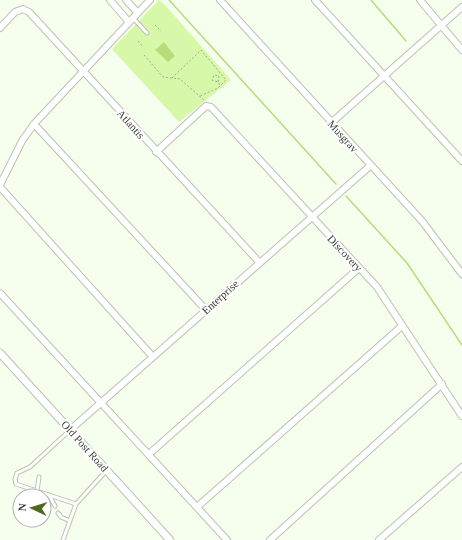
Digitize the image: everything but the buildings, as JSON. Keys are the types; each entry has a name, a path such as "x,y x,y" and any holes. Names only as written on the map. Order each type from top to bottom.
{"street":[{"path":"110,0 133,17"},
{"path":"126,0 133,17"},
{"path":"150,0 34,124 22,141 0,186 153,357"},
{"name":"Musgrav","path":"220,0 332,122 370,166 422,221 462,274"},
{"path":"315,0 462,161"},
{"path":"420,0 462,50"},
{"path":"332,122 462,7"},
{"name":"Atlantis","path":"0,28 15,12 23,8 29,12 156,152 259,262"},
{"path":"156,152 207,104"},
{"name":"Discovery","path":"207,104 376,287 462,416"},
{"path":"34,124 206,310"},
{"name":"Enterprise","path":"70,430 259,262 312,218 370,166"},
{"path":"149,454 359,268"},
{"path":"0,293 227,540"},
{"path":"197,507 402,326"},
{"name":"Old Post Road","path":"0,353 170,540"},
{"path":"270,540 442,384"},
{"path":"379,540 462,467"}],"lane":[{"path":"133,17 146,33"},
{"path":"24,488 18,486 15,482 17,473 30,467 70,430"},
{"path":"63,540 76,504 107,470"},
{"path":"38,488 39,477"},
{"path":"52,495 76,504"},
{"path":"52,502 54,506"},
{"path":"58,513 64,519 70,521"}],"path":[{"path":"155,25 161,31"},
{"path":"138,41 143,47"},
{"path":"172,78 201,50 226,80 200,96"},
{"path":"144,55 163,77 180,79 207,104"},
{"path":"220,73 218,76 218,82 220,85"},
{"path":"218,76 214,75 212,78 213,81 218,82"}],"shaded area":[{"path":"159,0 231,80 179,122 112,49"},
{"path":"164,42 175,56 168,62 155,50"}],"waterway":[{"path":"169,0 336,184"},
{"path":"371,0 406,41"},
{"path":"346,196 407,263 462,345"}]}
